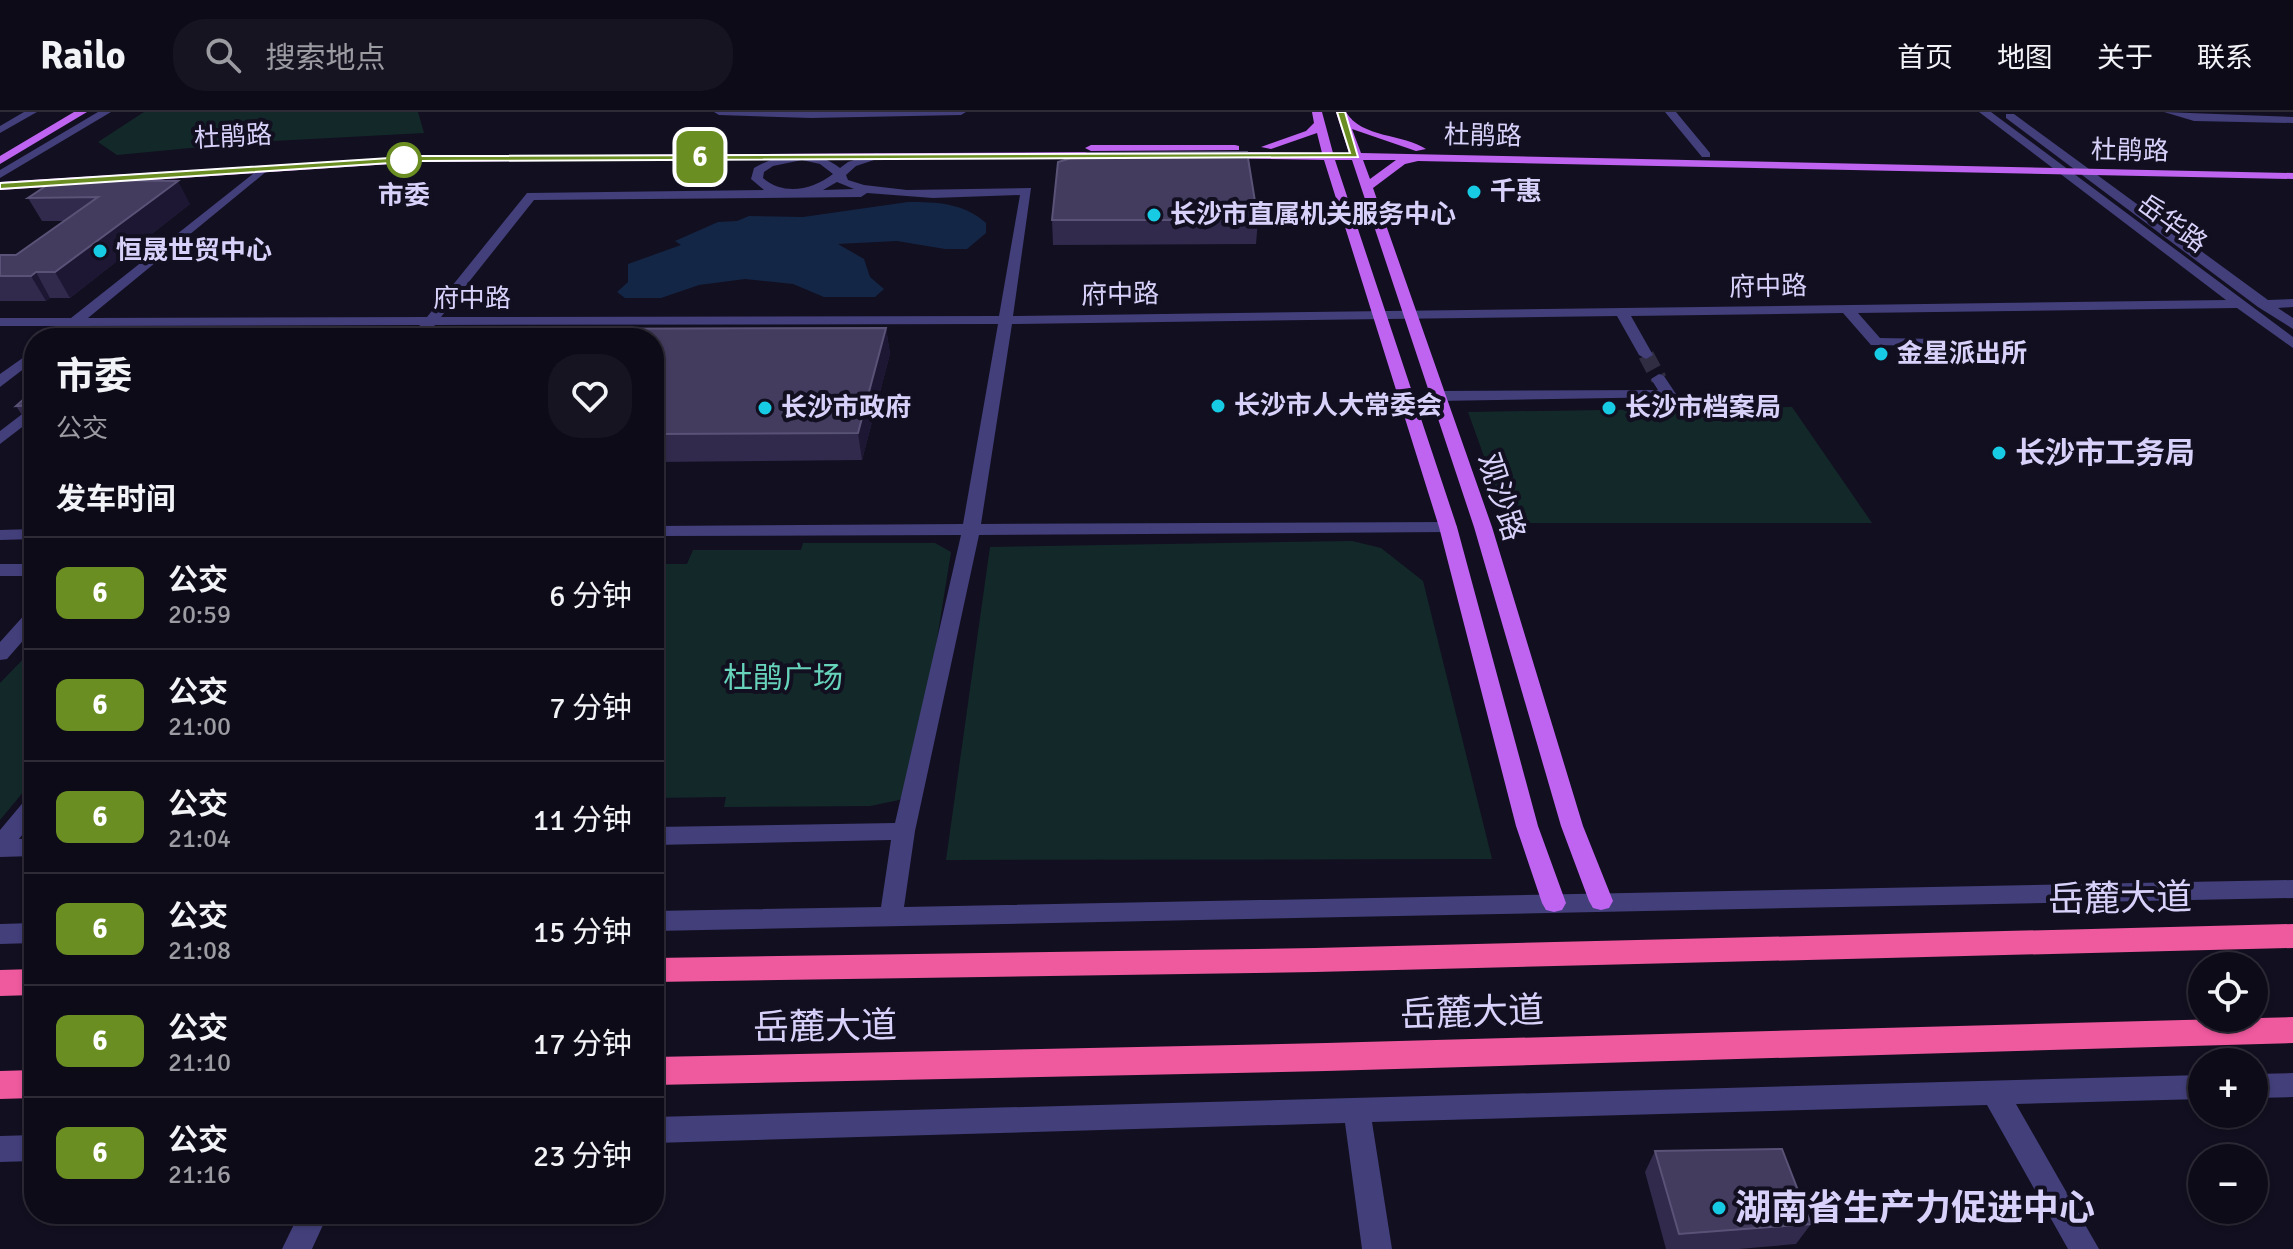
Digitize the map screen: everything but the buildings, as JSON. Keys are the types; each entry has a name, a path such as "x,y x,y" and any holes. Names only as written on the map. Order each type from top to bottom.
{"highway":[{"name":"岳麓大道","path":"664,970 1299,961 2293,936"},
{"path":"0,983 24,982"},
{"name":"岳麓大道","path":"664,1071 1326,1057 2293,1030"},
{"path":"0,1085 24,1084"}],"main road":[{"path":"0,145 57,112"},
{"path":"0,161 82,112"},
{"path":"1342,115 1363,131 1424,150"},
{"name":"观沙路","path":"1342,115 1483,527 1572,826 1601,901"},
{"path":"1263,152 1310,133 1319,118"},
{"name":"观沙路","path":"1319,118 1327,152 1448,527 1527,826 1554,903"},
{"name":"杜鹃路","path":"0,175 218,159 477,149 1424,150 2293,168"},
{"path":"1263,152 1311,167 1337,182"},
{"name":"杜鹃路","path":"0,186 421,159 1263,152"},
{"name":"杜鹃路","path":"1354,152 1438,157 2293,176"},
{"path":"1366,188 1401,162 1438,157"}],"street":[{"path":"0,130 32,112"},
{"path":"0,175 106,112"},
{"path":"719,112 811,115 961,112"},
{"path":"1670,112 1706,155"},
{"name":"岳华路","path":"1984,112 2293,344"},
{"name":"岳华路","path":"2005,112 2293,325"},
{"path":"2169,112 2194,118 2293,120"},
{"path":"740,157 753,163 758,170 757,179 763,186 794,193 822,186 852,164 876,156"},
{"path":"686,194 733,187 770,163 802,157 824,161 840,174 843,182 856,188 884,193"},
{"path":"66,328 263,169"},
{"path":"425,328 531,196 1027,191 971,530 904,831 891,916"},
{"path":"2263,304 2293,303"},
{"name":"府中路","path":"0,322 1005,320 2240,304"},
{"path":"1847,309 1876,342 1933,342"},
{"path":"1622,313 1646,355"},
{"path":"129,328 136,322"},
{"path":"338,328 343,323"},
{"path":"0,382 24,362"},
{"path":"1438,396 1668,394 1659,379"},
{"path":"2,437 24,418"},
{"path":"2,437 24,436"},
{"path":"664,531 1448,527"},
{"path":"0,535 24,534"},
{"path":"0,570 24,570"},
{"path":"0,654 24,627"},
{"path":"0,847 24,817"},
{"path":"664,836 904,831"},
{"path":"0,847 24,847"},
{"path":"664,921 2293,889"},
{"path":"0,934 24,933"},
{"path":"2268,1086 2293,1085"},
{"path":"664,1130 2188,1087"},
{"path":"1995,1093 2084,1249"},
{"path":"1357,1111 1377,1249"},
{"path":"0,1149 24,1148"},
{"path":"297,1249 309,1224"}],"green space":[{"path":"144,112 418,112 424,133 253,142 117,155 98,142"},
{"path":"1792,407 1872,523 1508,523 1468,412"},
{"path":"1352,541 1381,548 1423,581 1492,859 946,860 990,547"},
{"name":"杜鹃广场","path":"803,543 935,543 951,552 913,789 899,800 870,806 724,807 726,797 664,798 664,564 687,564 693,550 801,550"},
{"path":"24,658 24,791 0,820 0,683"}],"water":[{"path":"908,202 940,203 969,211 986,223 986,233 967,249 945,249 897,241 838,244 864,259 870,277 884,289 875,297 824,297 793,284 745,279 699,285 661,298 625,298 617,292 628,282 628,264 681,245 675,241 718,222 737,221 749,216 803,217"}],"tunnel":[{"path":"1646,355 1659,379"}],"bus line":[{"name":"6","path":"0,186 421,159 1355,155 1341,112"}],"place":[{"name":"市委","path":"404,160"},
{"name":"千惠","path":"1474,192"},
{"name":"长沙市直属机关服务中心","path":"1154,215"},
{"name":"恒晟世贸中心","path":"100,251"},
{"name":"金星派出所","path":"1881,354"},
{"name":"长沙市人大常委会","path":"1218,406"},
{"name":"长沙市政府","path":"765,408"},
{"name":"长沙市档案局","path":"1609,408"},
{"name":"长沙市工务局","path":"1999,453"},
{"name":"湖南省生产力促进中心","path":"1719,1208"}]}
